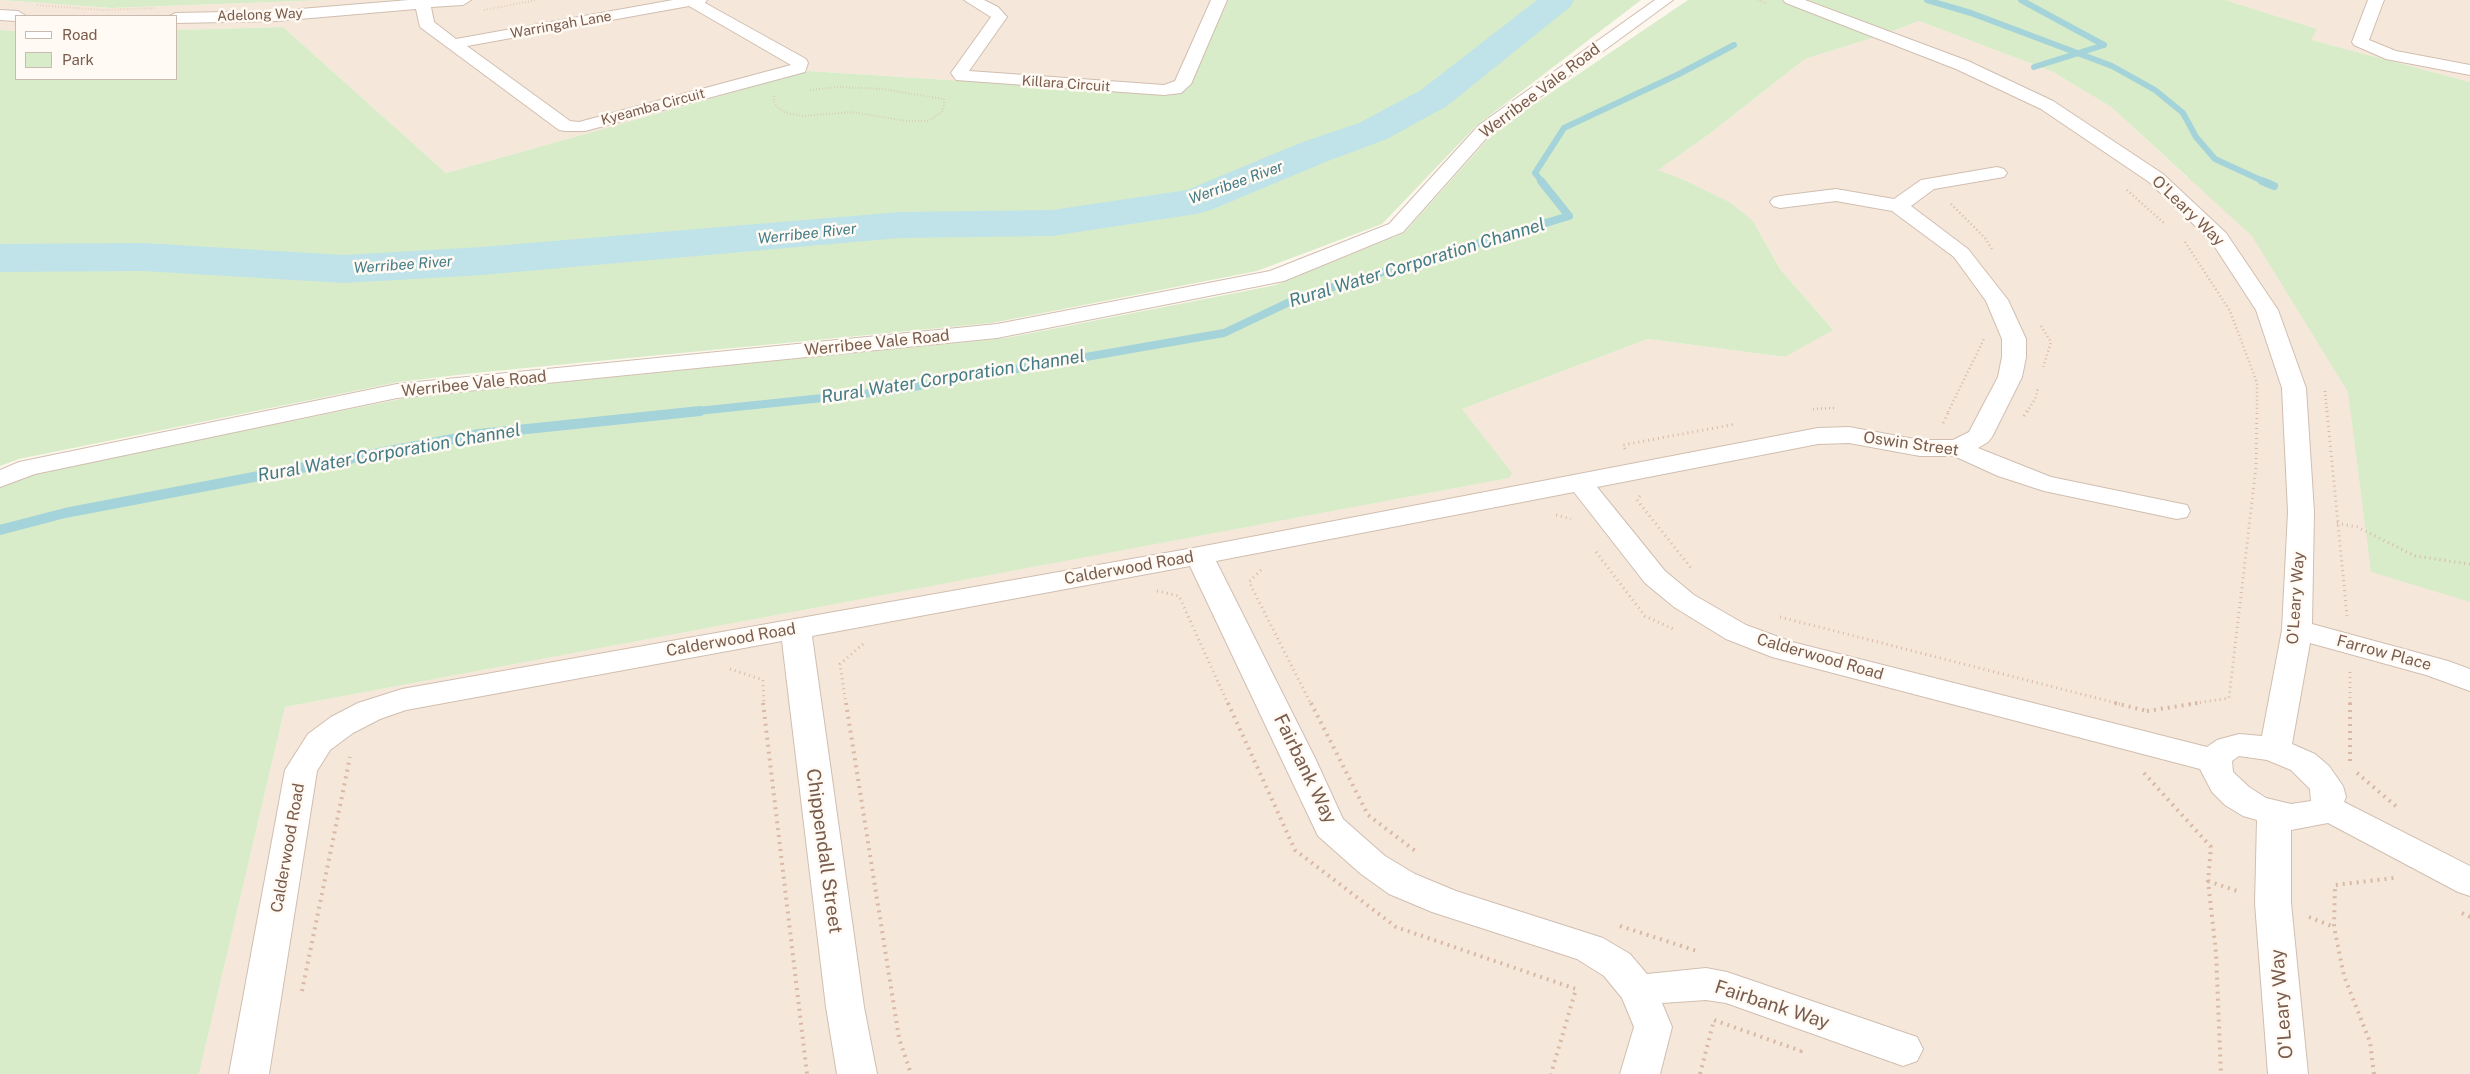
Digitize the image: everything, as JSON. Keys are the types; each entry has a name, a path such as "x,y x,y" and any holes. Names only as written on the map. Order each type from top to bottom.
{"street":[{"name":"Adelong Way","path":"178,18 276,16 423,5 463,0"},
{"name":"Killara Circuit","path":"972,0 993,10 999,16 959,74 962,76 1164,90 1174,89 1182,84 1219,0"},
{"name":"Werribee Vale Road","path":"0,479 28,468 397,391 997,331 1276,276 1396,228 1485,129 1665,0"},
{"path":"2376,0 2360,42 2392,55 2470,70"},
{"name":"Kyeamba Circuit","path":"423,5 426,24 565,126 579,128 799,68 800,63 693,1"},
{"name":"Warringah Lane","path":"453,44 693,1"},
{"name":"O'Leary Way","path":"1787,2 1962,65 2047,105 2156,178 2219,237 2267,310 2294,388 2300,512 2296,630 2275,750"},
{"path":"0,15 15,16"},
{"path":"1898,206 1928,184 1997,173"},
{"path":"1780,202 1836,195 1898,206 1942,236 1961,253 1997,300 2014,339 2014,358 2010,377 1979,438 1958,448"},
{"name":"Oswin Street","path":"1580,482 1639,469 1818,436 1849,435 1920,448 1958,448 2007,470 2044,483 2177,511"},
{"name":"Calderwood Road","path":"249,1074 301,770 319,742 342,725 369,711 402,700 1199,556 1580,482 1656,577 1684,601 1736,632 1782,650 2144,741 2216,761"},
{"name":"Fairbank Way","path":"1199,556 1286,731 1330,826 1373,865 1402,884 1445,902 1590,948 1617,965 1638,990 1653,1027 1640,1074"},
{"name":"Chippendall Street","path":"796,628 840,968 857,1074"},
{"name":"Farrow Place","path":"2296,630 2437,668 2470,681"},
{"path":"2239,745 2252,745 2275,750 2303,762 2317,774 2326,786 2329,797 2326,807 2318,814 2306,817 2274,814 2254,807 2237,796 2224,784 2217,772 2216,761 2220,753 2228,748 2239,745"},
{"path":"2326,807 2470,882"},
{"name":"O'Leary Way","path":"2274,814 2273,904 2288,1074"},
{"name":"Fairbank Way","path":"1638,990 1706,984 1727,988 1902,1049"}],"path":[{"path":"1757,0 1787,2"},
{"path":"732,86 746,92 775,93 774,102 778,108 787,113 804,116 852,112 907,121 928,121 942,112 944,106 944,99 882,89 838,87 805,90"},
{"path":"2120,184 2170,229"},
{"path":"1771,615 2147,710 2229,698 2256,467 2257,383 2230,311 2184,242"},
{"path":"1935,424 1944,423 1984,339 1980,330"},
{"path":"2323,387 2327,395 2337,523 2350,643 2350,767 2405,815"},
{"path":"1807,410 1826,407 1835,409"},
{"path":"1694,572 1637,500 1650,481 1639,469 1623,445 1739,423"},
{"path":"1551,514 1570,518 1576,526"},
{"path":"2337,523 2357,527 2415,556 2470,564"},
{"path":"1593,548 1645,616 1680,632"},
{"path":"1263,569 1249,582 1368,815 1426,859"},
{"path":"1154,590 1179,596 1295,850 1396,927 1576,989 1551,1074"},
{"path":"865,643 840,664 899,1038 911,1074"},
{"path":"724,667 763,680 763,701 807,1074"},
{"path":"2147,710 2142,771 2211,847 2208,881 2216,953 2221,1074"},
{"path":"301,997 349,758 356,753"},
{"path":"2374,1074 2370,1042 2342,968 2334,927 2335,885 2397,878"},
{"path":"1618,926 1702,952"}],"shaded area":[{"path":"0,0 112,8 328,0 1229,0 1187,87 1163,94 809,71 446,173 283,27 178,30 178,15 15,15 15,31 0,30"},
{"path":"2225,0 2470,0 2470,82 2310,40 2316,29"},
{"path":"1919,21 2053,72 2111,107 2188,178 2470,242 2470,1074 199,1074 285,707 1508,478 1511,473 1462,409 1648,339 1785,357 1832,329 1780,269 1753,221 1684,180 1657,170 1708,135 1805,59 1885,34"}],"green space":[{"path":"0,0 328,0 112,8"},
{"path":"1229,0 1641,0 1476,126 1382,224 1257,271 992,323 474,373 399,382 19,459 0,466 0,30 15,31 15,80 178,80 178,30 283,27 446,173 809,71 1164,94 1187,87"},
{"path":"1688,0 2225,0 2317,29 2311,40 2470,82 2470,602 2371,572 2348,392 2252,236 2111,107 2053,72 1919,21 1885,34 1805,59 1708,135 1658,170 1684,180 1731,203 1753,221 1780,269 1833,330 1785,357 1648,339 1462,409 1512,473 1509,478 285,707 199,1074 0,1074 0,486 27,475 405,398 1006,338 1276,285 1404,233 1496,130"}],"waterway":[{"name":"Werribee River","path":"0,258 143,257 344,269 482,261 900,225 1052,223 1196,201 1314,152 1373,131 1434,98 1558,0"},
{"path":"1927,0 1971,13 2078,53"},
{"name":"Rural Water Corporation Channel","path":"2021,0 2104,45 2078,53"},
{"name":"Rural Water Corporation Channel","path":"1542,182 1535,173 1564,128 1679,74 1734,45"},
{"name":"Rural Water Corporation Channel","path":"2034,67 2078,53"},
{"path":"2078,53 2112,66 2155,90 2183,113 2196,137 2215,159 2265,182"},
{"name":"Rural Water Corporation Channel","path":"688,412 890,391 1224,333 1300,297 1569,216 1541,181"},
{"path":"2262,181 2274,186"},
{"name":"Rural Water Corporation Channel","path":"0,530 65,513 479,434 700,411"}]}
